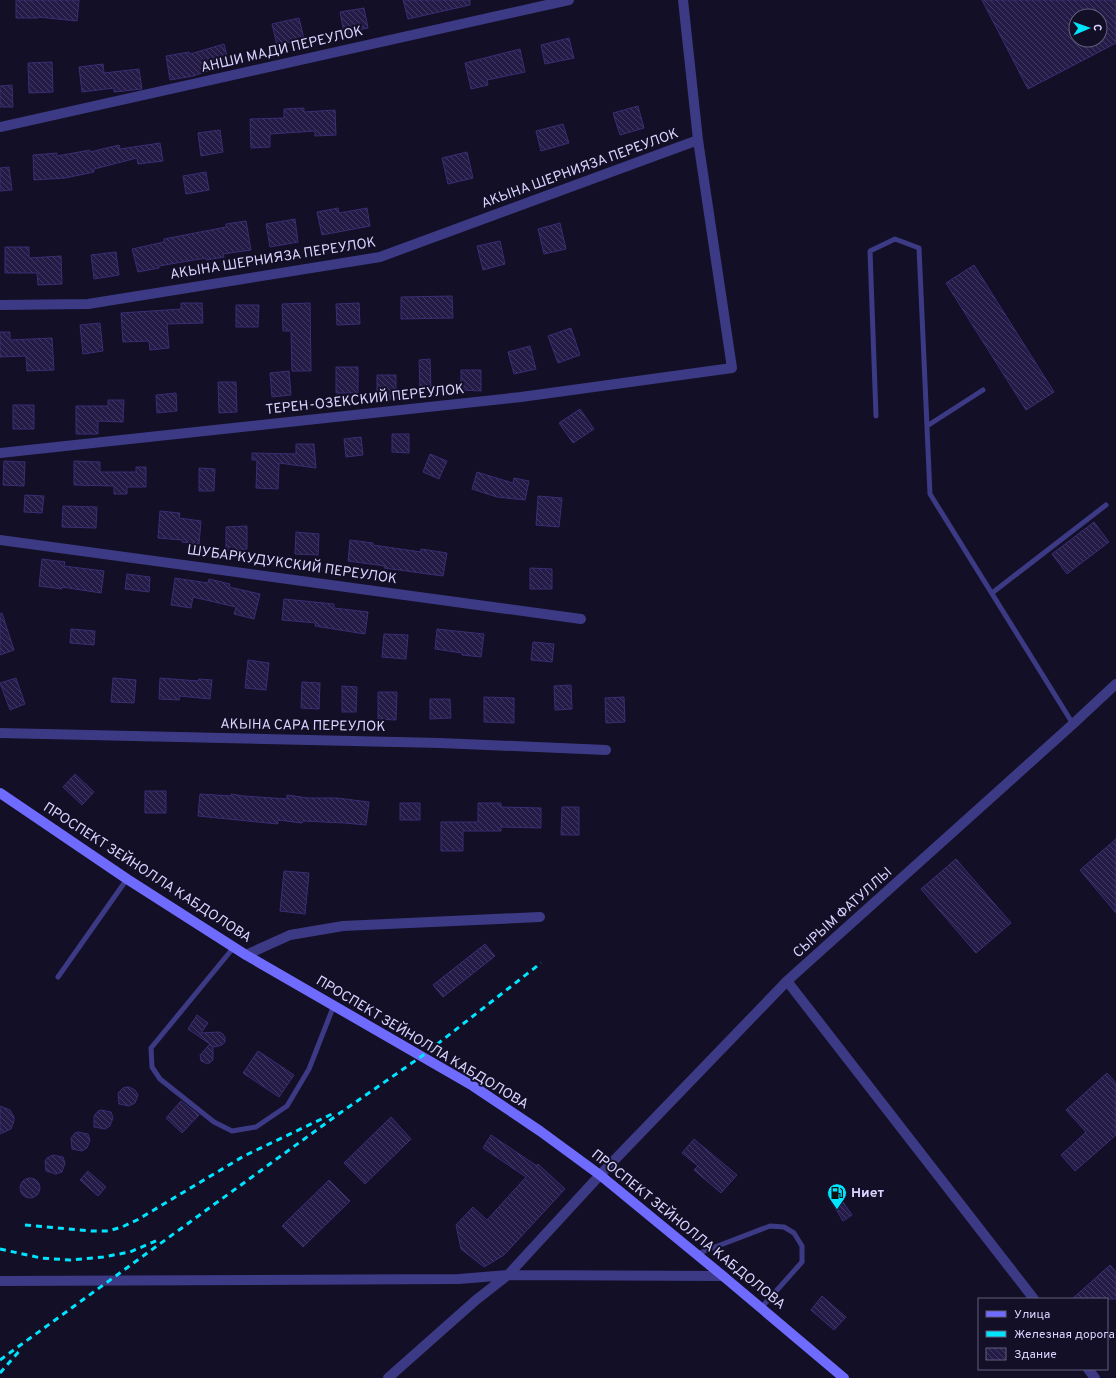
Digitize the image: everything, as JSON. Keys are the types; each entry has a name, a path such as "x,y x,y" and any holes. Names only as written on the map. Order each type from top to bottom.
{"main road":[{"name":"ПРОСПЕКТ ЗЕЙНОЛЛА КАБДОЛОВА","path":"0,793 127,879 246,955 473,1086 540,1131 600,1175 724,1276 844,1378"}],"street":[{"name":"АНШИ МАДИ ПЕРЕУЛОК","path":"0,127 569,0"},
{"path":"683,0 698,140"},
{"name":"АКЫНА ШЕРНИЯЗА ПЕРЕУЛОК","path":"0,305 88,304 380,257 698,140"},
{"name":"ТЕРЕН-ОЗЕКСКИЙ ПЕРЕУЛОК","path":"0,453 521,397 732,368 698,140"},
{"name":"ШУБАРКУДУКСКИЙ ПЕРЕУЛОК","path":"0,540 581,619"},
{"name":"СЫРЫМ ФАТУЛЛЫ","path":"388,1378 476,1300 508,1276 600,1175 787,981 1116,684"},
{"name":"АКЫНА САРА ПЕРЕУЛОК","path":"0,733 440,743 606,750"},
{"path":"246,955 290,935 342,926 540,917"},
{"path":"787,981 1033,1298"},
{"path":"0,1281 459,1279 508,1276 724,1276"},
{"path":"1089,1370 1095,1378"}],"lane":[{"path":"876,416 870,251 895,238 919,248 930,494 1073,724"},
{"path":"927,426 983,390"},
{"path":"992,593 1106,505"},
{"path":"58,977 127,879"},
{"path":"234,947 151,1048 152,1067 160,1079 214,1122 232,1131 256,1127 287,1106 310,1069 334,1005"},
{"path":"697,1254 770,1226 784,1227 794,1233 802,1246 802,1262 761,1308"}],"building":[{"path":"16,0 79,0 77,21 38,17 16,18"},
{"path":"403,0 470,0 470,5 408,19"},
{"path":"982,0 1116,0 1116,43 1108,47 1108,8 1068,8 1068,48 1106,48 1028,89"},
{"path":"364,8 368,28 344,33 340,12"},
{"path":"299,18 304,39 277,45 272,24"},
{"path":"569,38 574,58 545,64 541,45"},
{"path":"224,44 229,64 193,76 170,80 166,56 189,52 190,54"},
{"path":"520,49 525,72 487,80 488,85 471,89 465,63"},
{"path":"52,62 53,92 29,93 28,63"},
{"path":"103,64 104,73 139,69 142,89 114,92 114,88 82,92 79,67"},
{"path":"12,85 13,107 0,107 0,86"},
{"path":"638,106 644,128 620,135 613,113"},
{"path":"304,108 304,112 335,110 336,135 315,136 315,131 270,134 270,147 251,148 250,119 284,118 284,109"},
{"path":"563,124 569,143 541,151 536,131"},
{"path":"220,130 223,152 201,156 198,133"},
{"path":"160,143 163,161 138,164 137,158 94,169 94,172 65,178 34,180 33,155 57,153 57,156 90,150 90,152 119,145 120,149"},
{"path":"467,152 473,178 448,184 442,158"},
{"path":"9,167 12,190 0,191 0,168"},
{"path":"206,172 209,190 186,194 183,176"},
{"path":"338,208 339,213 367,208 370,226 322,235 317,212"},
{"path":"295,219 298,242 270,247 266,224"},
{"path":"246,221 251,250 223,254 224,257 206,260 206,258 159,266 159,268 138,272 132,249 164,242 164,239 226,227 226,224"},
{"path":"560,223 566,249 544,254 538,229"},
{"path":"500,241 505,264 483,270 477,246"},
{"path":"5,247 29,247 29,258 61,256 62,284 38,285 37,273 5,273"},
{"path":"116,252 119,275 94,279 91,255"},
{"path":"974,265 1054,392 1026,410 946,283"},
{"path":"452,296 453,318 401,319 401,297"},
{"path":"181,303 202,303 203,323 167,324 169,348 150,350 149,341 123,342 121,313 181,309"},
{"path":"310,303 311,371 292,371 291,331 283,331 282,304"},
{"path":"359,303 360,324 337,325 336,304"},
{"path":"236,305 259,305 258,327 236,327"},
{"path":"100,323 103,351 83,354 80,325"},
{"path":"571,328 580,355 558,363 548,336"},
{"path":"0,332 10,332 10,340 52,338 54,370 27,371 26,356 0,357"},
{"path":"530,346 536,369 514,374 508,352"},
{"path":"430,359 431,389 420,389 419,360"},
{"path":"336,367 358,367 358,393 336,393"},
{"path":"461,370 481,370 481,391 461,390"},
{"path":"289,371 291,395 272,397 270,373"},
{"path":"377,375 396,375 396,399 377,399"},
{"path":"218,382 236,382 237,412 219,413"},
{"path":"176,393 177,411 157,413 156,395"},
{"path":"108,400 124,400 123,422 98,421 98,434 76,434 76,406 108,406"},
{"path":"13,405 34,405 34,429 13,429"},
{"path":"580,409 594,429 573,443 559,423"},
{"path":"392,434 409,434 409,453 392,452"},
{"path":"361,437 363,455 346,457 344,439"},
{"path":"296,444 314,444 316,468 279,463 278,489 256,488 257,460 252,460 252,453 296,454"},
{"path":"430,454 447,461 439,479 423,472"},
{"path":"4,461 25,462 24,486 3,485"},
{"path":"74,461 100,462 100,472 136,472 136,467 146,467 146,487 127,487 127,494 114,494 114,486 74,485"},
{"path":"199,468 215,469 214,491 199,491"},
{"path":"477,472 513,483 514,478 529,481 525,500 497,497 472,489"},
{"path":"25,495 44,496 42,513 24,512"},
{"path":"538,496 562,498 559,527 536,525"},
{"path":"63,506 97,507 96,528 62,527"},
{"path":"160,511 180,513 179,518 201,521 199,544 182,542 182,540 158,538"},
{"path":"1094,522 1109,542 1067,574 1052,554"},
{"path":"247,526 247,549 226,550 226,527"},
{"path":"296,532 319,534 318,555 295,554"},
{"path":"350,540 421,552 421,549 447,553 443,576 384,568 385,566 348,561"},
{"path":"42,559 65,562 64,566 104,571 101,593 62,587 62,589 39,586"},
{"path":"530,568 552,569 552,589 530,589"},
{"path":"127,574 150,577 149,592 125,589"},
{"path":"175,578 208,583 209,579 230,584 229,587 260,594 254,619 234,614 236,607 193,597 191,608 171,605"},
{"path":"284,599 334,604 334,608 368,612 365,634 315,626 316,623 282,620"},
{"path":"2,613 14,650 0,655 0,614"},
{"path":"71,629 95,631 94,645 70,643"},
{"path":"437,629 484,634 481,657 462,655 462,653 435,649"},
{"path":"384,634 408,635 406,659 382,657"},
{"path":"533,642 554,644 552,662 531,660"},
{"path":"248,660 269,663 266,690 245,688"},
{"path":"16,678 25,704 10,710 0,683"},
{"path":"113,678 136,680 134,703 111,702"},
{"path":"160,678 198,681 199,679 212,680 210,699 180,696 179,700 159,699"},
{"path":"302,682 320,683 319,709 301,708"},
{"path":"571,685 572,709 555,710 554,686"},
{"path":"342,686 357,687 356,712 342,712"},
{"path":"378,692 397,692 396,720 378,719"},
{"path":"484,697 514,698 514,723 484,722"},
{"path":"624,697 625,722 606,723 605,698"},
{"path":"430,699 450,699 451,718 430,719"},
{"path":"75,774 94,792 82,805 63,787"},
{"path":"145,791 166,791 166,813 145,813"},
{"path":"200,794 231,796 231,794 287,799 287,795 308,798 337,798 369,802 366,825 303,821 302,823 278,820 278,824 198,816"},
{"path":"400,803 420,803 420,820 400,820"},
{"path":"478,803 501,803 501,807 541,808 541,828 501,827 501,831 463,831 463,851 441,851 441,822 478,822"},
{"path":"562,807 579,807 579,835 561,835"},
{"path":"1116,839 1116,913 1080,870"},
{"path":"956,859 1011,923 976,953 921,889"},
{"path":"284,871 309,873 305,914 280,911"},
{"path":"485,944 495,956 443,997 433,985"},
{"path":"197,1015 208,1023 201,1033 219,1032 223,1034 225,1038 225,1042 222,1045 215,1047 213,1046 213,1060 208,1064 201,1061 200,1055 210,1044 188,1029"},
{"path":"258,1051 294,1075 279,1097 243,1073"},
{"path":"1107,1073 1116,1083 1116,1135 1075,1171 1061,1155 1086,1132 1066,1110"},
{"path":"126,1087 135,1090 138,1095 135,1103 129,1106 119,1104 118,1093"},
{"path":"181,1101 199,1115 182,1133 166,1118"},
{"path":"0,1106 10,1110 14,1117 14,1121 11,1129 0,1134"},
{"path":"101,1110 111,1112 113,1118 110,1126 105,1129 94,1127 94,1116"},
{"path":"391,1117 411,1139 365,1184 344,1163"},
{"path":"78,1132 88,1134 90,1140 87,1148 82,1151 72,1149 71,1138"},
{"path":"491,1135 537,1166 538,1164 565,1189 504,1255 484,1267 461,1249 456,1225 473,1207 487,1220 526,1177 483,1148"},
{"path":"694,1139 737,1175 721,1193 694,1170 698,1166 682,1153"},
{"path":"53,1155 63,1157 65,1163 62,1172 56,1174 46,1171 45,1161"},
{"path":"88,1171 106,1187 98,1196 80,1180"},
{"path":"30,1178 37,1181 40,1188 37,1195 30,1198 23,1195 20,1188 23,1181"},
{"path":"329,1180 350,1201 303,1247 282,1226"},
{"path":"839,1196 852,1215 843,1221 831,1201"},
{"path":"1110,1265 1116,1272 1116,1299 1073,1298"},
{"path":"822,1296 846,1317 834,1330 811,1310"}],"railway":[{"path":"0,1360 340,1113 422,1056 541,963"},
{"path":"25,1225 91,1231 108,1231 122,1227 137,1220 244,1156 332,1114"},
{"path":"0,1249 41,1258 70,1260 103,1257 130,1252 158,1240"},
{"path":"0,1373 21,1349"}],"place":[{"name":"Ниет","path":"837,1210"}]}
